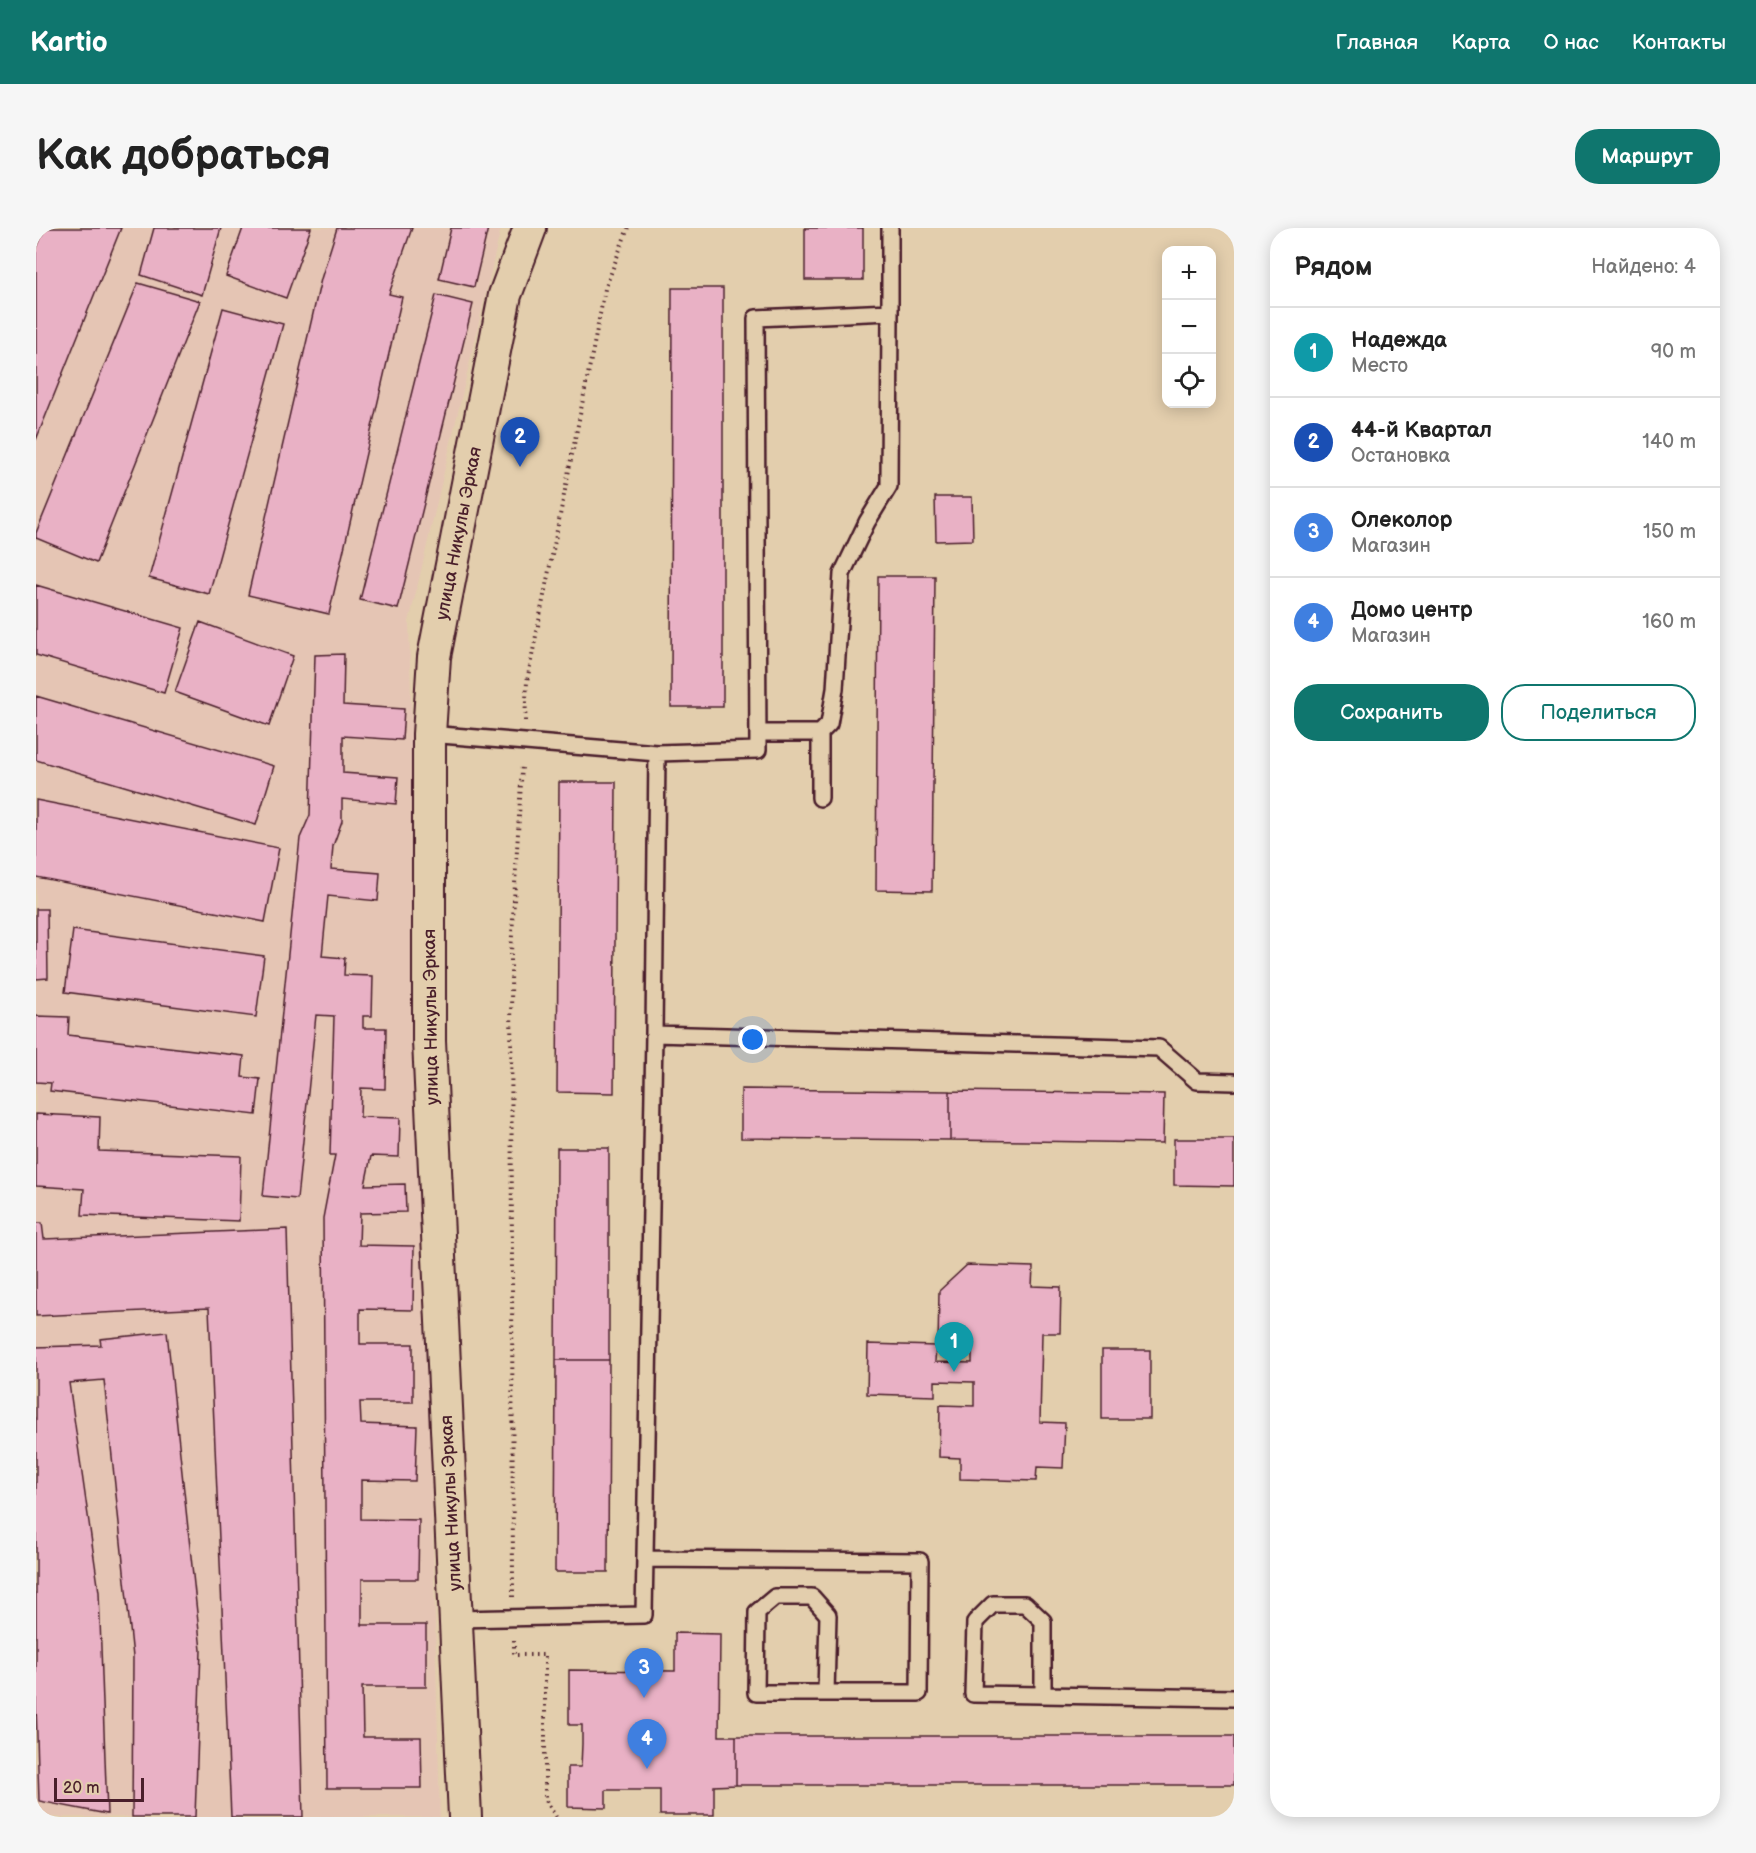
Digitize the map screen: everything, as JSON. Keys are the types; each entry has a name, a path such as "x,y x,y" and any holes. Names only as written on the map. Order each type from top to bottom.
{"street":[{"name":"улица Никулы Эркая","path":"465,1817 429,1041 429,734 434,657 505,295 530,228"}],"lane":[{"path":"758,733 820,733 830,724 835,689 842,574 867,522 889,486 890,228"},
{"path":"429,734 657,753 758,750 756,318 890,312"},
{"path":"820,733 820,798"},
{"path":"457,1619 644,1615 657,753"},
{"path":"654,1034 1159,1048 1197,1081 1234,1082"},
{"path":"645,1559 920,1561 919,1693 826,1693 756,1693 757,1612 775,1597 812,1597 828,1615 826,1693"},
{"path":"1042,1695 1043,1621 1025,1604 993,1604 975,1622 973,1694 1234,1698"}],"path":[{"path":"553,1816 545,1799 545,1655 514,1655 511,952 527,681 605,289 628,228"}],"shaded area":[{"path":"36,228 501,228 409,622 440,1817 36,1817"}],"building":[{"path":"45,228 121,228 36,440 36,250"},
{"path":"154,228 221,228 202,295 141,275"},
{"path":"243,228 311,228 286,298 226,276"},
{"path":"337,228 412,228 389,294 402,297 329,614 248,595 321,279"},
{"path":"451,228 488,228 474,287 439,279"},
{"path":"805,228 863,228 863,280 805,280"},
{"path":"138,283 200,301 96,563 36,538 36,533"},
{"path":"672,288 723,288 723,707 671,707"},
{"path":"436,295 473,304 398,609 360,600"},
{"path":"223,308 283,324 209,594 149,578"},
{"path":"935,497 972,497 973,540 936,541"},
{"path":"878,576 935,576 932,891 876,890"},
{"path":"36,585 183,628 164,693 36,655"},
{"path":"200,622 293,656 269,726 175,692"},
{"path":"344,654 343,705 404,709 402,740 343,736 343,773 398,777 396,804 342,799 342,821 333,846 331,869 380,873 378,901 328,896 322,956 345,958 344,975 373,976 372,1016 363,1016 363,1028 386,1028 385,1089 361,1088 360,1117 400,1118 399,1157 371,1156 365,1185 405,1184 406,1212 360,1213 359,1245 414,1246 413,1310 360,1309 360,1344 413,1344 413,1402 360,1402 361,1424 417,1426 415,1481 361,1480 361,1519 419,1520 418,1579 362,1579 362,1625 426,1625 426,1687 362,1687 363,1737 421,1737 422,1788 327,1788 323,1218 335,1155 330,1155 334,1016 316,1015 297,1199 263,1196 300,838 310,815 315,655"},
{"path":"36,696 274,766 256,825 36,760"},
{"path":"559,782 616,782 614,1093 557,1092"},
{"path":"36,800 279,848 265,922 36,877"},
{"path":"36,909 47,909 48,978 36,979"},
{"path":"73,930 264,956 256,1017 65,992"},
{"path":"36,1016 69,1017 68,1035 244,1056 242,1077 260,1079 256,1115 50,1091 51,1083 36,1082"},
{"path":"741,1089 950,1091 950,1140 741,1138"},
{"path":"950,1091 1164,1094 1163,1143 950,1140"},
{"path":"36,1114 100,1117 99,1151 241,1156 239,1221 82,1215 84,1189 36,1186"},
{"path":"1174,1139 1234,1139 1234,1186 1174,1185"},
{"path":"557,1148 609,1148 609,1360 556,1360"},
{"path":"36,1223 42,1223 44,1239 287,1229 303,1817 231,1817 209,1308 36,1316"},
{"path":"967,1265 1033,1267 1032,1286 1061,1287 1060,1333 1042,1333 1040,1422 1065,1423 1063,1468 1037,1467 1036,1481 960,1479 960,1458 939,1457 940,1405 974,1406 974,1382 935,1381 935,1396 867,1394 868,1344 936,1346 935,1362 972,1363 972,1348 938,1347 939,1291"},
{"path":"167,1332 201,1650 195,1817 132,1817 133,1657 104,1380 69,1383 99,1592 107,1814 39,1801 36,1704 36,1347 101,1345 100,1339"},
{"path":"1102,1350 1150,1350 1150,1419 1102,1419"},
{"path":"556,1360 609,1360 608,1572 555,1572"},
{"path":"675,1633 720,1634 719,1736 736,1736 736,1785 714,1786 714,1815 660,1815 660,1790 606,1790 606,1808 568,1807 568,1767 581,1767 582,1744 582,1725 569,1725 569,1670 675,1671"},
{"path":"736,1736 1234,1736 1234,1785 736,1785"}],"place":[{"name":"44-й Квартал","path":"520,467"},
{"name":"Надежда","path":"954,1372"},
{"name":"Олеколор","path":"644,1698"},
{"name":"Домо центр","path":"647,1769"}]}
